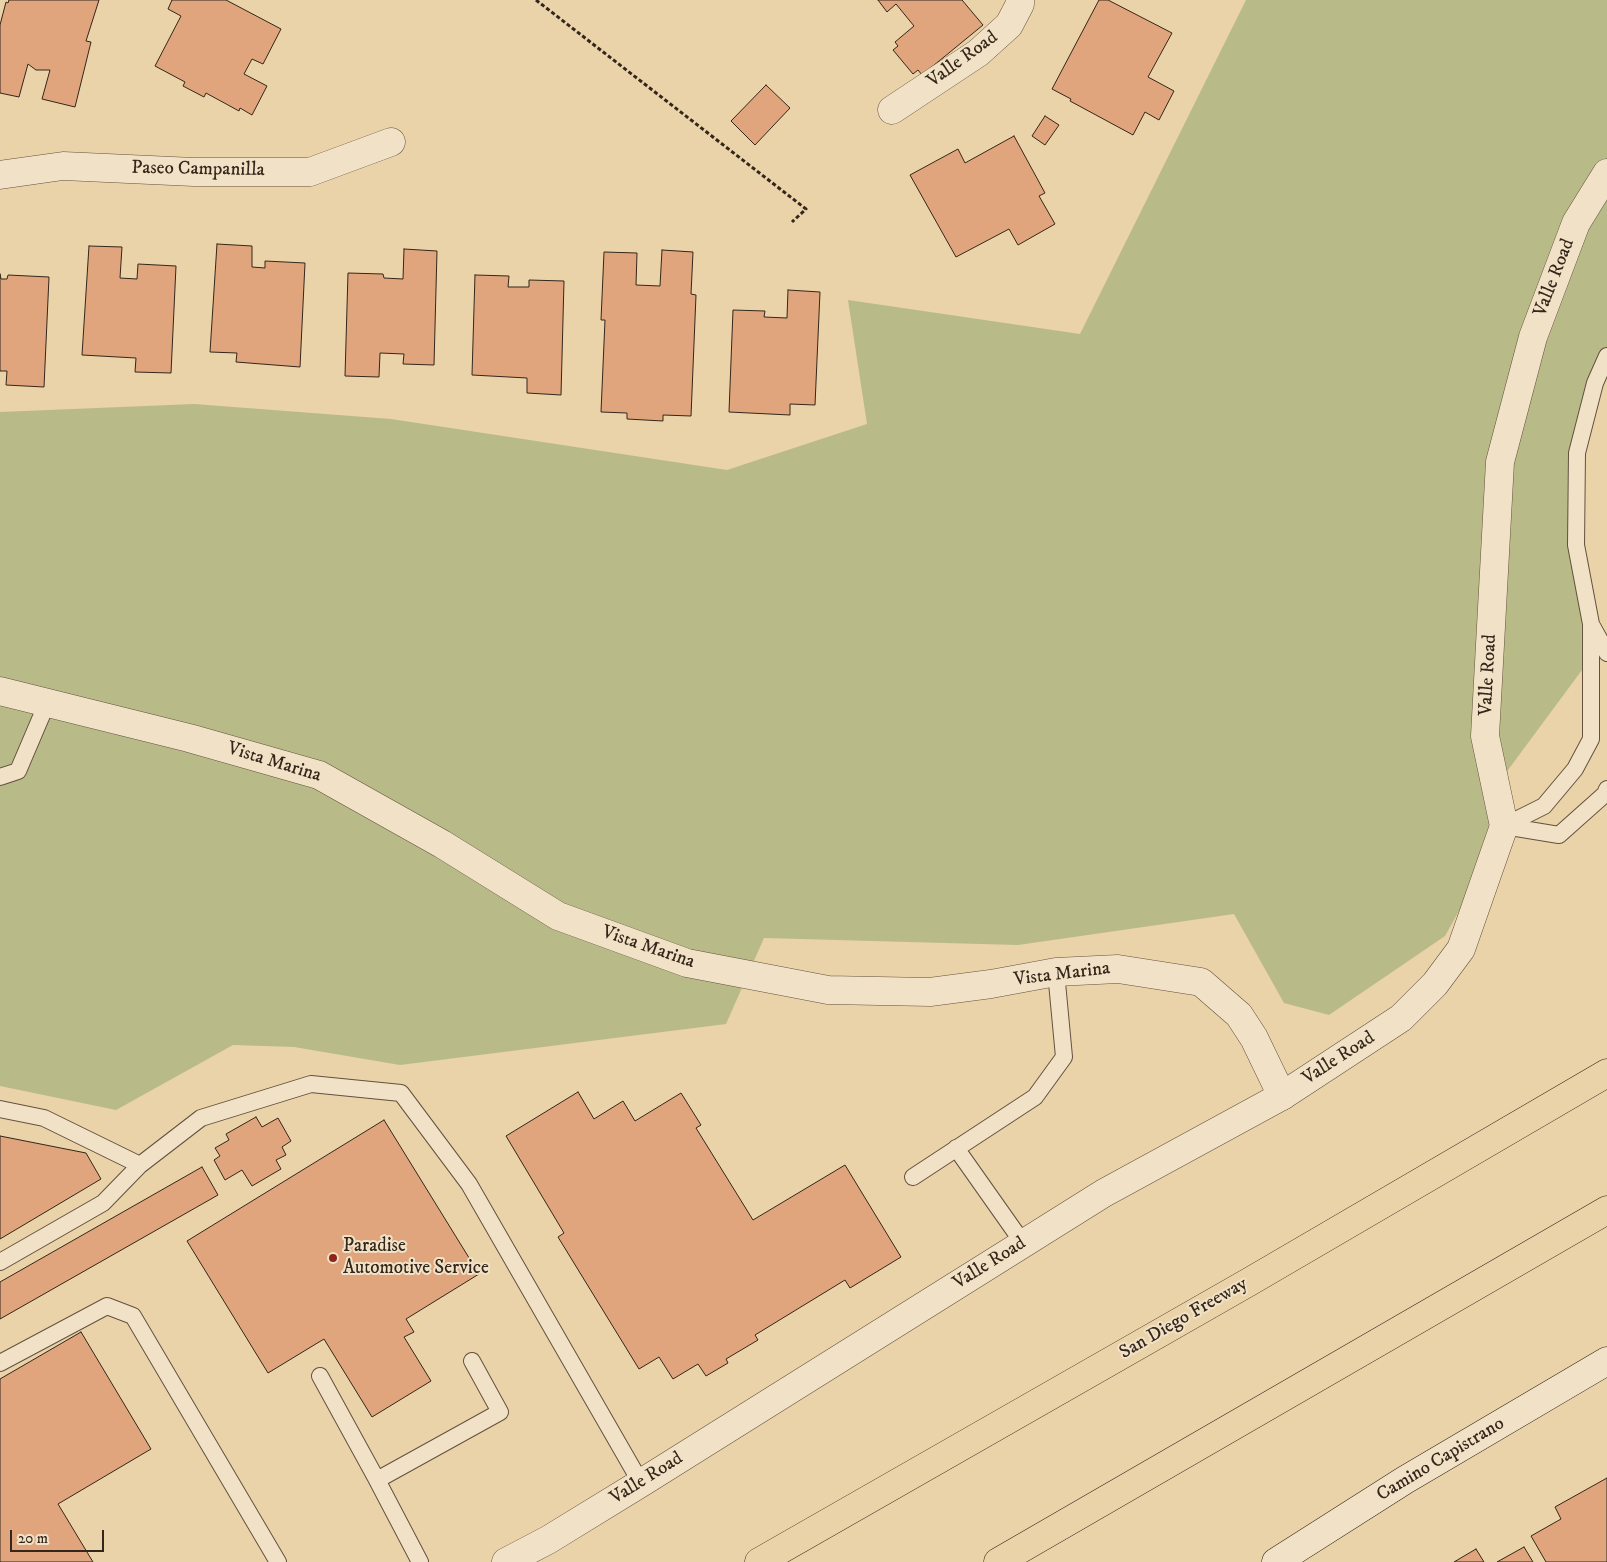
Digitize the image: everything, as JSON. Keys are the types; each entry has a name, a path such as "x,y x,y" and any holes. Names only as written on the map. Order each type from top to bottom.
{"highway":[{"name":"San Diego Freeway","path":"759,1562 1249,1282 1607,1074"},
{"path":"998,1562 1607,1210"}],"street":[{"name":"Valle Road","path":"892,110 978,53 1009,25 1020,4 1020,0"},
{"name":"Paseo Campanilla","path":"0,175 63,166 194,172 310,172 391,142"},
{"name":"Valle Road","path":"506,1562 548,1540 641,1483 1104,1193 1282,1096 1401,1018 1435,984 1461,949 1504,826 1485,736 1500,462 1533,337 1576,223 1607,173"},
{"name":"Vista Marina","path":"0,691 189,738 319,775 442,844 558,916 687,963 837,990 930,992 991,984 1056,972 1118,969 1201,982 1239,1014 1254,1038 1282,1096"},
{"name":"Camino Capistrano","path":"1277,1562 1406,1480 1607,1360"}],"lane":[{"path":"1504,826 1544,806 1576,769 1591,739 1591,624 1576,545 1577,454 1595,384 1607,356"},
{"path":"1591,624 1607,653"},
{"path":"0,777 18,770 46,703"},
{"path":"1504,826 1559,835 1605,794 1607,789"},
{"path":"913,1176 1035,1097 1064,1057 1056,972"},
{"path":"0,1262 103,1203 140,1165 201,1118 311,1084 401,1093 469,1184 641,1483"},
{"path":"0,1109 44,1118 140,1165"},
{"path":"956,1148 1023,1244"},
{"path":"0,1363 107,1306 133,1316 278,1562"},
{"path":"377,1480 500,1412 472,1361"},
{"path":"320,1376 420,1562"}],"path":[{"path":"536,0 806,209 792,222"}],"green space":[{"path":"1246,0 1607,0 1607,365 1581,427 1582,670 1508,770 1460,909 1445,936 1329,1015 1284,1003 1234,914 1018,945 764,938 726,1024 400,1065 294,1047 233,1045 116,1110 0,1086 0,412 194,404 391,419 727,470 867,424 848,300 1080,334"}],"building":[{"path":"9,0 99,0 86,41 91,42 75,107 42,99 50,70 36,70 28,64 19,97 0,93 0,25 6,2 8,3"},
{"path":"172,0 226,0 281,29 263,64 252,59 244,74 267,86 252,115 240,108 239,111 206,93 204,97 183,86 185,82 155,66 181,16 168,9"},
{"path":"878,0 962,0 983,25 922,75 918,70 913,74 893,50 898,46 895,42 914,26 896,4 887,12"},
{"path":"1099,0 1108,0 1172,33 1148,77 1174,91 1159,120 1145,112 1133,135 1070,101 1071,99 1052,89"},
{"path":"766,85 790,108 755,145 731,121"},
{"path":"1045,116 1059,125 1045,145 1032,136"},
{"path":"1014,136 1045,193 1039,196 1055,224 1018,245 1009,229 956,257 910,175 958,149 965,163"},
{"path":"217,244 252,246 252,267 265,268 265,261 305,263 300,367 236,362 237,353 210,352"},
{"path":"89,246 122,247 120,278 137,279 138,264 176,266 171,373 135,372 136,358 82,355"},
{"path":"404,249 437,251 434,365 403,364 404,354 380,353 379,377 345,376 348,273 383,274 384,278 403,279"},
{"path":"662,250 693,252 691,294 696,295 691,416 663,415 663,421 627,419 627,413 601,412 605,320 601,320 604,252 637,253 636,285 660,286"},
{"path":"0,274 1,279 7,279 8,275 49,277 44,387 6,385 7,371 0,371"},
{"path":"475,275 509,276 508,287 529,287 529,280 564,281 561,395 527,393 527,378 472,375"},
{"path":"788,290 820,292 815,405 790,404 790,415 729,412 733,310 765,311 764,317 787,318"},
{"path":"578,1092 594,1119 623,1101 635,1121 681,1093 701,1125 696,1128 753,1220 845,1165 901,1257 850,1288 845,1280 755,1335 758,1340 726,1359 728,1363 706,1376 698,1364 673,1379 659,1357 639,1369 558,1237 564,1233 506,1136"},
{"path":"256,1117 262,1127 278,1118 291,1141 282,1147 286,1155 276,1160 281,1169 252,1186 242,1170 225,1180 214,1160 220,1156 215,1148 229,1140 226,1134"},
{"name":"Paradise Automotive Service","path":"384,1120 479,1274 406,1319 414,1332 404,1337 431,1381 372,1417 324,1339 268,1373 187,1241"},
{"path":"0,1136 86,1153 101,1179 0,1239"},
{"path":"202,1167 218,1195 0,1319 0,1282"},
{"path":"81,1332 151,1449 58,1504 93,1562 0,1562 0,1379"},
{"path":"1607,1478 1607,1562 1546,1562 1531,1536 1561,1519 1555,1507"},
{"path":"1524,1547 1533,1562 1497,1562"},
{"path":"1476,1549 1484,1562 1454,1562"}],"place":[{"name":"Paradise Automotive Service","path":"333,1258"}]}
